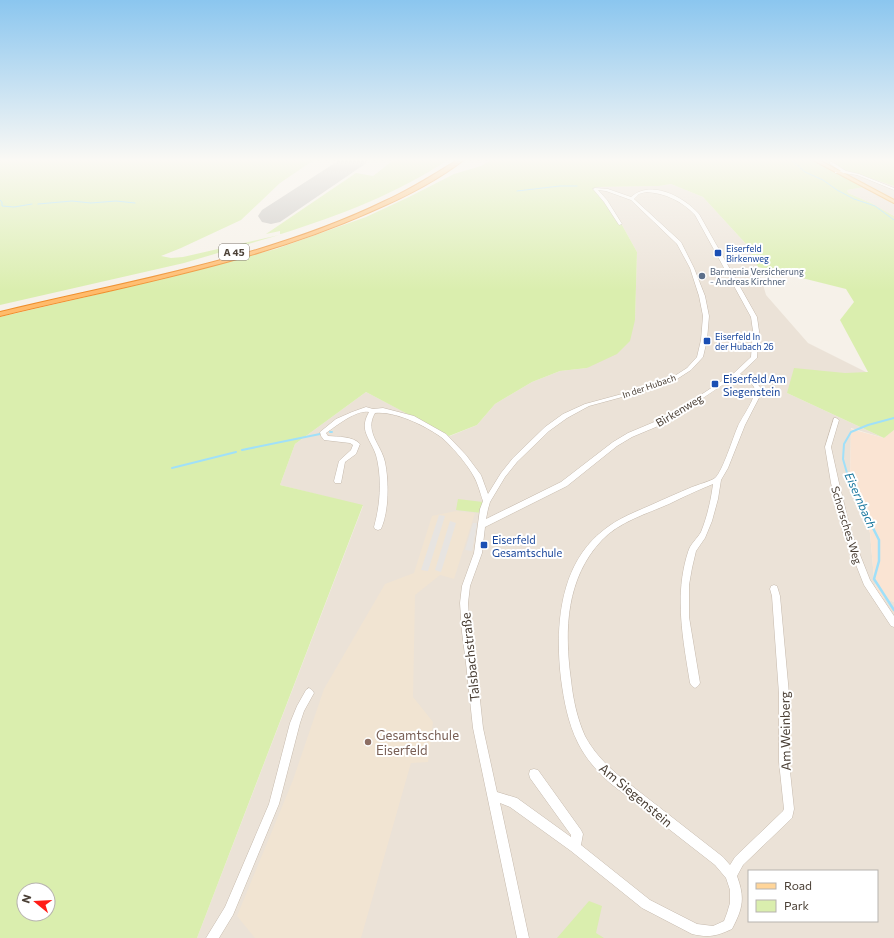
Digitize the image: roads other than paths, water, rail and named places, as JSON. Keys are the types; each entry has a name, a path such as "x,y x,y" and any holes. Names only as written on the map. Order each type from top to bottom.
{"highway":[{"name":"A 45","path":"0,309 200,262 298,233 377,203"},
{"name":"A 45","path":"0,314 170,274 271,246 366,213 387,203"}],"street":[{"name":"In der Hubach","path":"607,203 620,224"},
{"name":"In der Hubach","path":"486,500 515,460 547,428 564,416 587,405 635,392 675,378 689,370 700,357 703,350 706,316 702,296 692,268 676,239 636,203"},
{"name":"Birkenweg","path":"482,525 564,484 630,434 661,422 736,374 754,358 756,331 754,317 697,214 692,207 685,203"},
{"path":"695,683 683,607 686,576 693,549 704,533 716,491 717,480 725,468 742,425 758,394 757,387 752,382 736,374"},
{"name":"Talsbachstraße","path":"338,481 342,461 351,454 356,448 357,444 345,440 326,438 323,432 331,425 354,412 366,409 373,411 383,410 412,418 444,436 464,456 477,475 486,500 478,553 469,574 464,603 466,632 478,728 523,938"},
{"path":"373,411 369,417 368,433 379,453 383,482 382,511 378,527"},
{"name":"Schorsches Weg","path":"836,420 828,447 835,483 848,532 867,582 894,623"},
{"name":"Am Siegenstein","path":"493,796 513,802 575,847 646,904 664,914 702,931 713,932 728,925 734,915 736,903 736,890 731,875 719,861 616,781 594,760 582,740 572,716 564,665 563,629 565,599 572,578 583,559 601,537 621,522 717,480"},
{"name":"Am Weinberg","path":"731,875 739,861 788,814 790,809 784,762 784,694 776,596 774,588"},
{"path":"212,938 229,911 274,804 295,723 300,709 309,693"},
{"path":"534,774 577,834 575,847"}],"waterway":[{"path":"2,203 2,206 14,207 32,204"},
{"path":"38,204 52,203"},
{"path":"89,203 94,203"},
{"name":"Eisernbach","path":"865,203 875,206 894,220"},
{"name":"Eisernbach","path":"864,509 860,501 856,484 847,473 843,459 844,444 851,432 868,425 894,418"},
{"path":"242,450 320,434"},
{"path":"172,468 236,452"},
{"name":"Eisernbach","path":"863,508 879,540 879,561 874,579 894,610"}],"place":[{"name":"Eiserfeld Birkenweg","path":"718,253"},
{"name":"Barmenia Versicherung - Andreas Kirchner","path":"702,276"},
{"name":"Eiserfeld In der Hubach 26","path":"707,341"},
{"name":"Eiserfeld Am Siegenstein","path":"715,384"},
{"name":"Eiserfeld Gesamtschule","path":"484,545"},
{"name":"Gesamtschule Eiserfeld","path":"368,742"}]}
